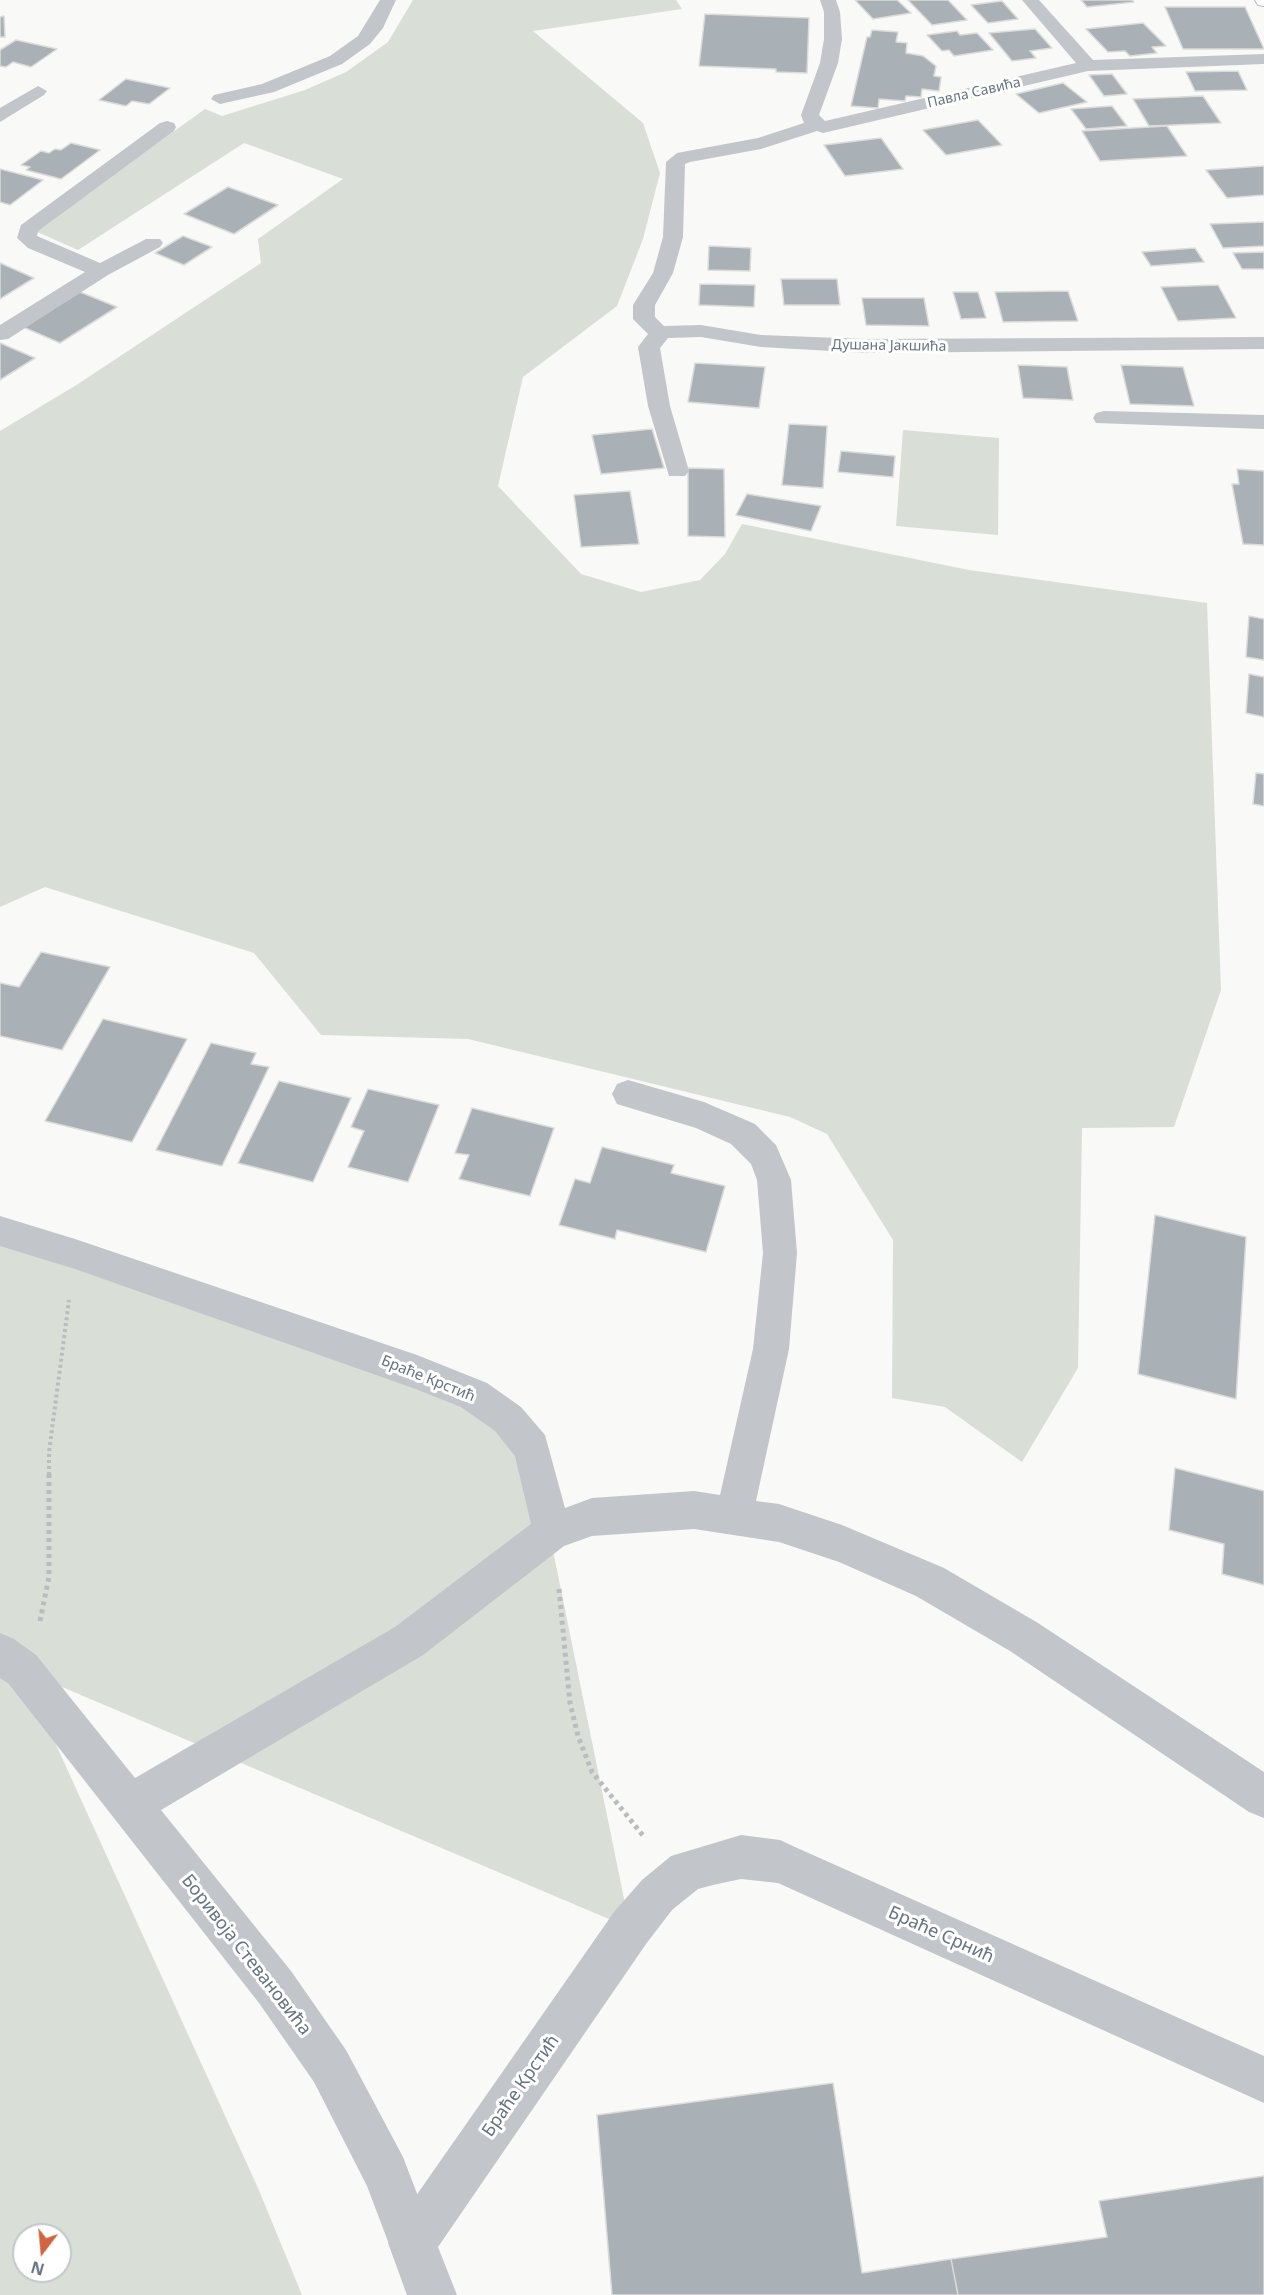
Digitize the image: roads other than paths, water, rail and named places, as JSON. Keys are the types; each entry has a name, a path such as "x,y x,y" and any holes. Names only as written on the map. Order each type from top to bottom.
{"street":[{"path":"220,99 268,88 336,60 364,40 374,28 388,0"},
{"path":"818,125 813,123 810,115 829,63 833,39 832,12 828,0"},
{"path":"1030,0 1088,66"},
{"name":"Павла Савића","path":"660,334 644,319 644,305 663,273 673,237 676,162 684,157 760,143 818,125 833,126 1088,66 1174,60 1264,59"},
{"path":"0,116 38,91"},
{"path":"101,271 35,244 27,238 28,230 167,128"},
{"path":"0,334 101,271 153,243"},
{"name":"Душана Јакшића","path":"660,334 701,331 761,341 866,346 1264,344"},
{"path":"660,334 649,347 659,406 677,471"},
{"path":"1104,418 1264,422"},
{"path":"628,1094 704,1116 743,1134 764,1155 774,1180 780,1253 771,1349 734,1516"},
{"name":"Браће Крстић","path":"0,1231 75,1254 417,1372 474,1395 508,1419 532,1448 552,1532"},
{"path":"129,1805 409,1641 552,1532 592,1517 649,1511 694,1510 779,1523 842,1544 930,1582 1024,1637 1264,1797"},
{"name":"Боривоја Стевановића","path":"11,1661 275,1987 330,2066 386,2174 432,2295"},
{"name":"Браће Срнић","path":"630,1928 657,1895 686,1871 741,1857 780,1862 1264,2080"},
{"name":"Браће Крстић","path":"412,2243 630,1928"}]}
